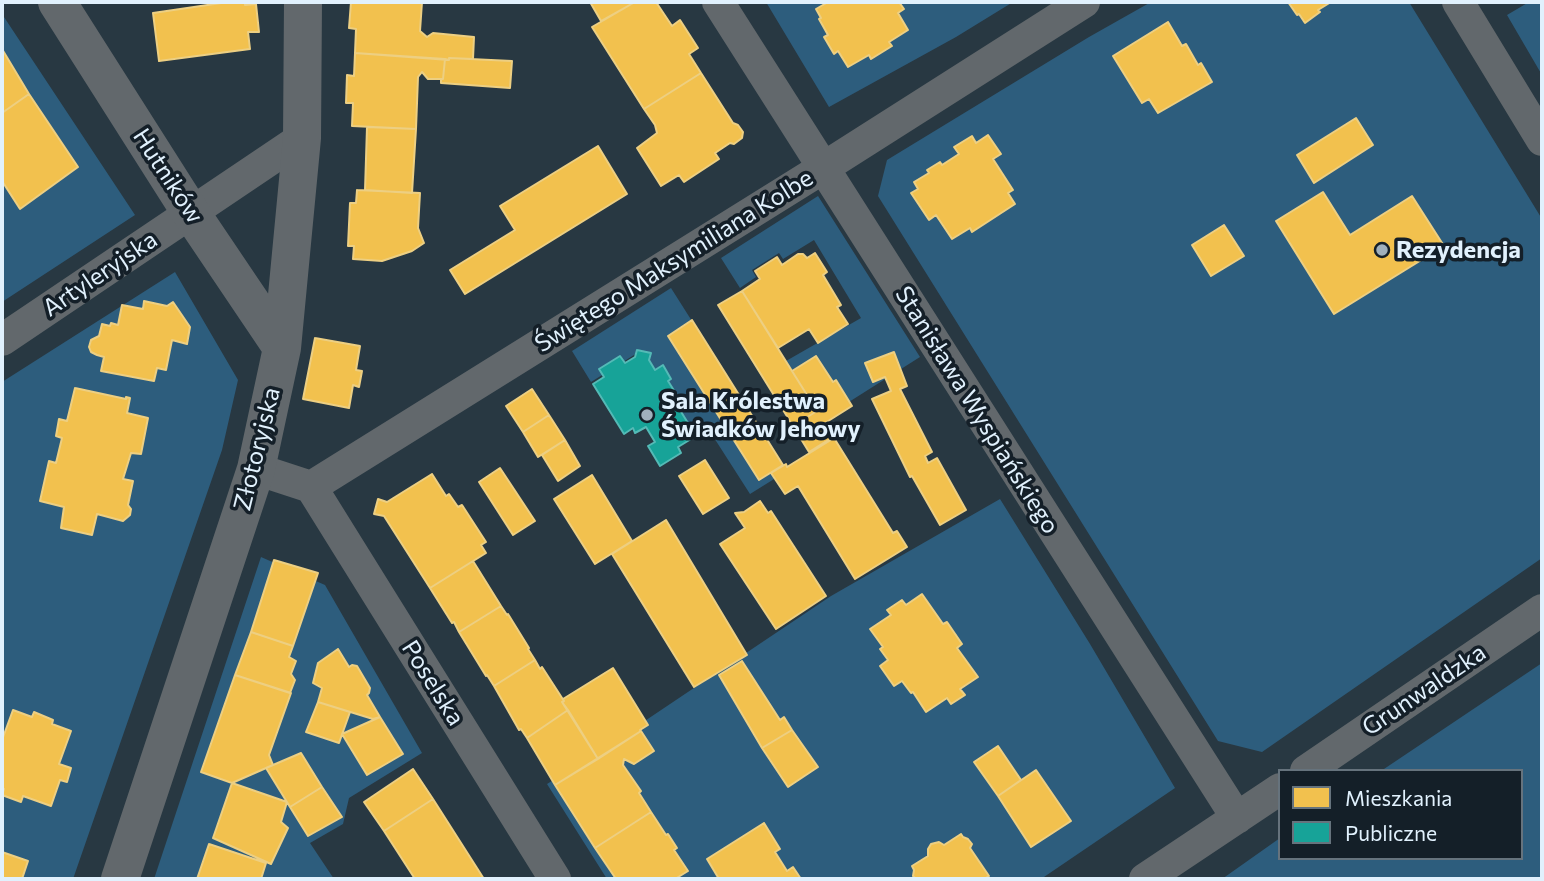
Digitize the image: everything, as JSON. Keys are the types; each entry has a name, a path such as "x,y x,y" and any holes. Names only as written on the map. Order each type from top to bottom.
{"street":[{"name":"Hutników","path":"57,2 191,213 282,348"},
{"name":"Złotoryjska","path":"120,879 256,469 282,348 302,138 303,2"},
{"name":"Stanisława Wyspiańskiego","path":"718,2 1237,818"},
{"name":"Świętego Maksymiliana Kolbe","path":"311,487 1084,2"},
{"path":"1458,2 1542,139"},
{"name":"Artyleryjska","path":"2,340 302,138"},
{"path":"256,469 311,487"},
{"name":"Poselska","path":"311,487 555,879"},
{"name":"Grunwaldzka","path":"1309,769 1542,610"},
{"path":"1145,879 1278,790"}],"shaded area":[{"path":"766,2 1013,2 956,37 829,107"},
{"path":"1151,2 1409,2 1542,219 1542,558 1262,752 1218,741 878,196 887,160"},
{"path":"1529,2 1542,2 1542,75 1507,15"},
{"path":"2,14 135,215 2,302"},
{"path":"818,196 920,357 822,419 786,361 861,318 814,240 783,259 779,253 752,270 756,277 740,288 721,258"},
{"path":"175,272 238,380 222,450 73,879 2,879 2,382"},
{"path":"671,288 787,471 750,494 709,430 697,437 642,350 591,382 572,351"},
{"path":"1000,499 1175,788 1041,879 607,879 547,784 831,596"},
{"path":"261,557 325,585 422,753 349,798 343,824 310,843 334,879 154,879"},
{"path":"1542,663 1542,879 1222,879 1278,839 1278,860 1523,860 1523,769 1384,769"}],"building: Mieszkania":[{"path":"228,2 256,4 259,32 248,32 250,49 159,61 153,13"},
{"path":"351,2 422,2 420,31 427,37 433,33 474,37 473,59 449,60 355,53 356,29 349,28"},
{"path":"590,2 635,2 601,21"},
{"path":"635,2 656,2 672,26 680,20 698,48 689,54 701,73 644,109 592,27"},
{"path":"828,2 899,2 904,9 898,13 908,30 889,42 892,46 871,59 869,55 848,67 838,51 834,54 824,37 828,35 816,9"},
{"path":"1288,2 1331,2 1305,23"},
{"path":"1168,22 1182,46 1186,44 1212,82 1158,113 1149,99 1142,103 1113,56"},
{"path":"2,49 29,94 2,113"},
{"path":"355,53 445,59 443,79 428,79 422,72 418,77 416,129 352,126 353,103 346,103 347,75 354,76"},
{"path":"445,59 512,61 510,88 441,83"},
{"path":"701,73 733,123 743,132 742,138 715,153 719,159 684,182 679,175 661,186 637,148 657,133 644,109"},
{"path":"29,94 78,167 20,209 2,181 2,113"},
{"path":"1356,118 1373,145 1314,183 1297,155"},
{"path":"367,127 416,129 412,193 365,190"},
{"path":"988,135 1001,154 993,159 1013,190 1008,193 1015,204 972,232 970,228 952,239 936,215 929,220 911,193 918,189 914,182 929,173 927,170 940,162 942,165 959,154 954,147 972,136 976,143"},
{"path":"598,146 627,194 465,294 450,270 515,230 500,206"},
{"path":"357,190 420,193 418,228 424,243 412,251 382,261 353,259 354,246 348,246 350,203 356,203"},
{"path":"1323,192 1350,235 1412,196 1444,246 1334,314 1276,221"},
{"path":"1224,225 1244,256 1211,276 1192,245"},
{"path":"815,253 827,272 823,275 841,305 837,307 848,324 818,343 809,329 778,348 742,291 760,279 755,271 777,257 782,265 798,254 807,258"},
{"path":"742,291 817,411 793,426 718,305"},
{"path":"144,301 167,306 173,302 190,327 187,344 172,340 166,370 157,368 154,381 101,371 104,357 91,352 91,340 99,336 102,324 118,325 122,305 143,309"},
{"path":"692,320 783,465 759,480 668,336"},
{"path":"315,338 360,346 356,370 362,371 359,387 353,385 349,408 303,399"},
{"path":"894,352 907,386 900,389 932,452 925,456 928,463 937,458 966,510 940,525 912,476 910,477 872,399 891,391 885,377 873,382 865,363"},
{"path":"816,356 833,382 836,380 852,406 825,423 833,437 809,452 793,426 817,411 792,371"},
{"path":"75,388 130,398 127,413 148,418 141,454 131,453 123,479 133,481 128,505 131,509 130,515 123,521 97,514 92,535 61,528 64,507 40,501 49,461 56,463 62,438 56,436 59,419 67,421"},
{"path":"532,389 549,415 523,432 506,406"},
{"path":"549,415 565,440 538,457 523,432"},
{"path":"834,438 893,533 897,531 907,547 855,579 798,486 785,494 771,473 786,464 787,467"},
{"path":"565,440 580,466 558,481 542,455"},
{"path":"705,460 729,498 703,514 679,476"},
{"path":"500,468 535,521 513,535 479,482"},
{"path":"432,474 446,496 449,494 458,507 462,505 486,542 481,545 486,553 430,588 384,516 374,514 378,499 387,502"},
{"path":"592,475 632,541 595,564 554,499"},
{"path":"760,501 768,513 771,511 826,596 776,629 720,544 745,528 735,513 744,512"},
{"path":"666,520 747,655 694,687 612,554"},
{"path":"274,560 318,573 293,646 251,632"},
{"path":"473,561 501,606 459,632 430,588"},
{"path":"922,594 943,624 947,622 962,644 957,648 978,677 960,689 965,695 951,704 947,698 926,712 902,681 894,686 880,666 888,660 880,649 883,647 870,629 891,615 887,610 902,600 906,605"},
{"path":"501,606 535,660 494,686 459,632"},
{"path":"251,632 293,646 289,657 296,661 291,674 295,680 290,693 235,675"},
{"path":"338,649 349,667 357,666 370,688 367,695 380,717 373,719 318,702 322,688 313,683 318,663"},
{"path":"535,660 568,710 527,738 521,729 519,730 494,686"},
{"path":"742,661 780,720 784,717 792,730 762,748 719,675"},
{"path":"613,668 648,725 598,759 562,702"},
{"path":"235,675 291,693 269,755 273,765 232,783 201,772"},
{"path":"318,702 350,712 339,743 306,732"},
{"path":"13,710 32,717 34,712 53,720 52,724 71,731 59,764 71,768 67,782 60,780 51,806 23,796 21,802 2,795 2,740"},
{"path":"568,710 598,759 555,785 527,738"},
{"path":"380,717 403,754 367,775 342,734"},
{"path":"792,730 818,767 788,787 762,748"},
{"path":"641,731 654,751 634,764 624,759 623,765 641,791 639,793 651,812 595,848 555,785"},
{"path":"998,746 1021,780 998,796 974,762"},
{"path":"301,753 322,787 290,807 266,768"},
{"path":"413,769 433,799 384,831 364,802"},
{"path":"1036,770 1071,821 1031,847 998,796"},
{"path":"232,783 287,802 281,822 288,828 271,864 213,838"},
{"path":"322,787 342,817 308,836 290,807"},
{"path":"433,799 484,879 415,879 384,831"},
{"path":"651,812 677,848 674,850 688,871 675,879 616,879 595,848"},
{"path":"764,823 780,849 775,852 787,871 793,867 801,879 719,879 707,859"},
{"path":"961,834 972,844 970,848 989,876 984,879 916,879 913,876 912,866 928,856 931,844 939,842 944,845"},
{"path":"209,844 266,863 261,879 197,879"},
{"path":"2,852 28,861 22,879 2,879"}],"building: Publiczne":[{"name":"Sala Królestwa Świadków Jehowy","path":"637,350 651,353 649,360 655,370 663,365 671,379 668,381 680,400 675,402 696,436 678,447 681,453 660,466 648,446 655,442 646,427 635,433 633,428 624,434 593,384 604,377 599,369 620,356 625,363 635,357"}],"place":[{"name":"Rezydencja","path":"1382,250"},
{"name":"Sala Królestwa Świadków Jehowy","path":"647,415"}]}
